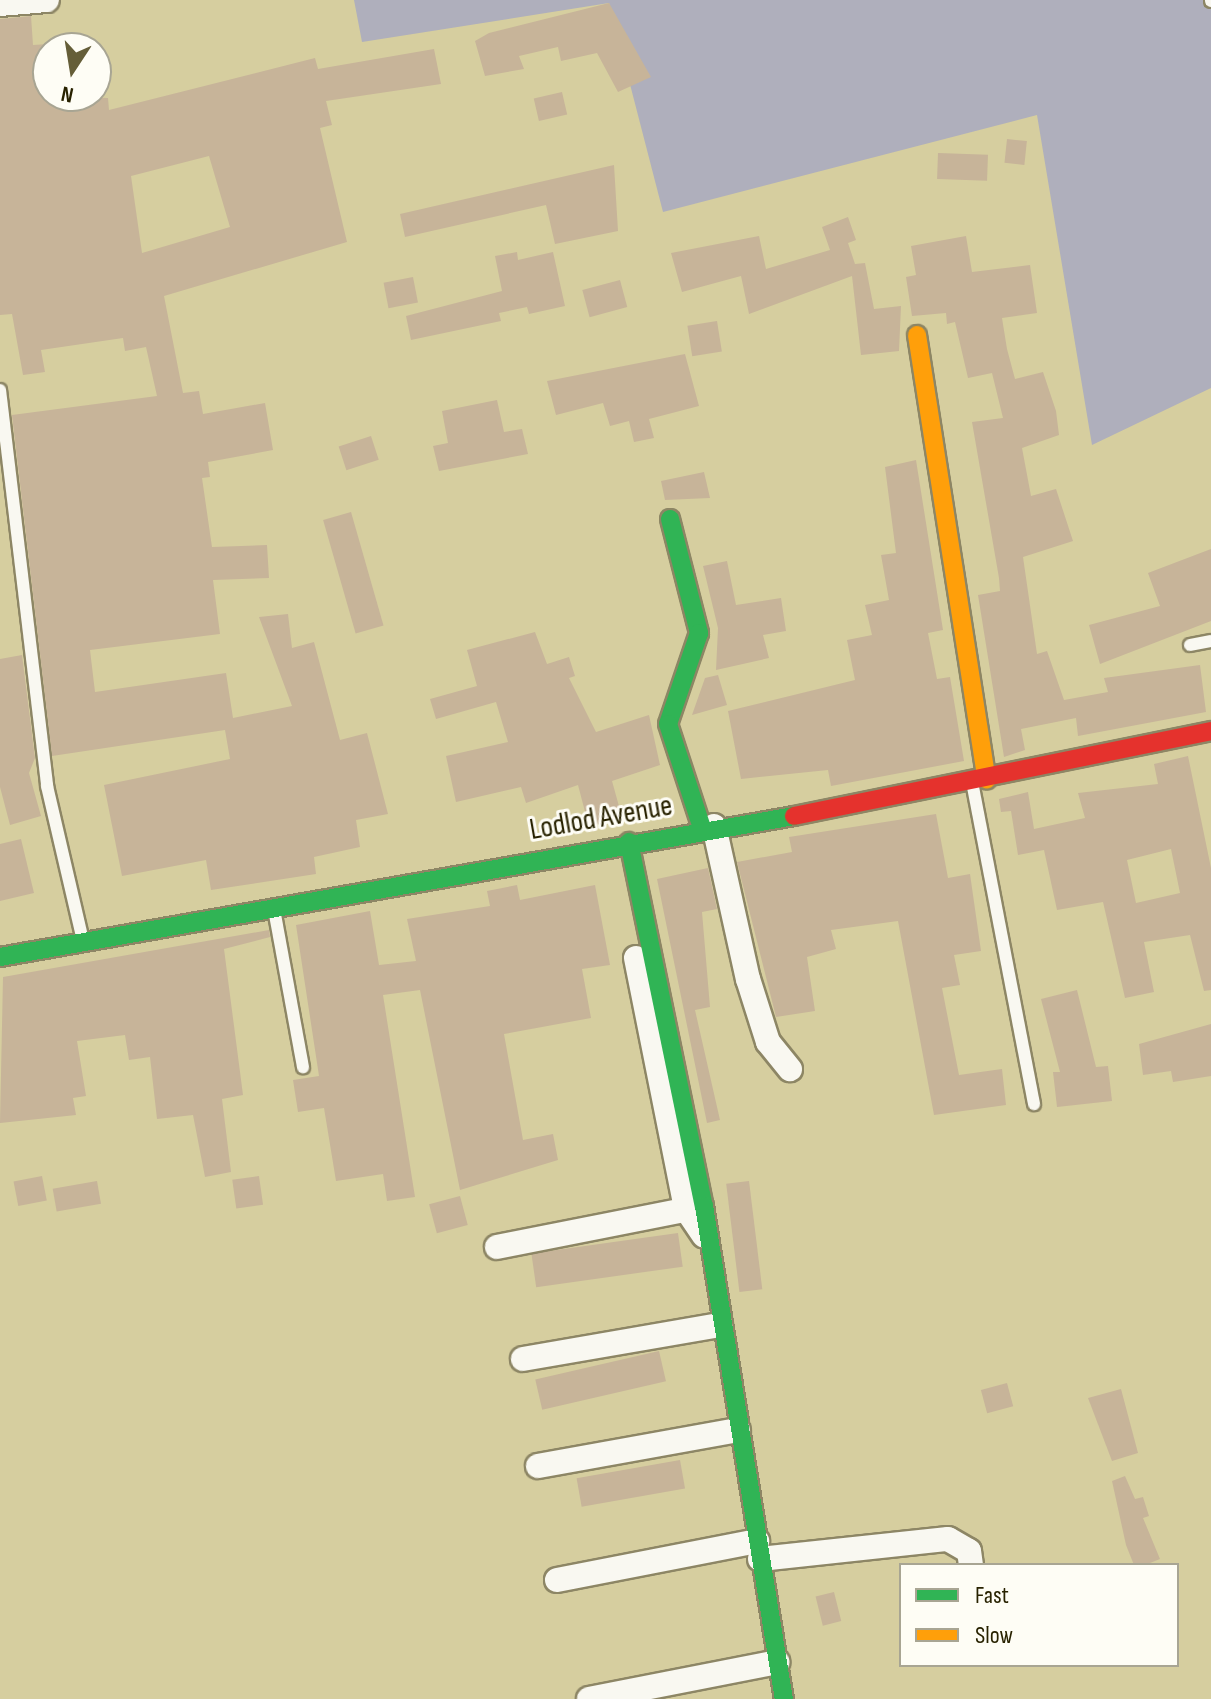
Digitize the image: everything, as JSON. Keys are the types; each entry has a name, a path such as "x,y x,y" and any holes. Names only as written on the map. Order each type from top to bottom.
{"street":[{"path":"0,4 47,0"},
{"path":"917,335 980,782"},
{"path":"670,519 699,633 668,724 708,827 768,1042 790,1069"},
{"name":"Lodlod Avenue","path":"0,957 82,937 980,782 1211,731"},
{"path":"622,844 653,1009 695,1208 704,1236 784,1699"},
{"path":"497,1247 695,1208"},
{"path":"523,1359 720,1325"},
{"path":"538,1466 738,1430"},
{"path":"557,1580 759,1550 948,1539 969,1551 971,1563"},
{"path":"589,1699 777,1662"}],"lane":[{"path":"0,388 47,786 82,937"},
{"path":"1190,645 1211,641"},
{"path":"980,782 1034,1104"},
{"path":"274,906 303,1067"}],"shaded area":[{"path":"354,0 1211,0 1211,388 1092,445 1037,115 663,212 609,3 362,42"}],"building":[{"path":"609,3 651,77 618,92 597,53 561,61 558,47 519,56 524,69 485,76 475,41 489,33"},
{"path":"31,16 32,112 112,112 112,109 315,58 318,69 434,49 441,84 326,101 332,125 320,128 347,242 164,296 183,393 199,391 203,414 265,403 273,450 208,462 210,477 202,478 212,547 267,545 269,578 213,580 220,634 90,650 95,692 226,673 233,718 292,706 259,617 288,614 292,648 314,642 340,740 367,733 388,814 356,820 360,847 314,857 316,874 211,890 206,860 122,876 104,785 230,759 225,730 52,756 12,415 157,396 146,347 125,351 123,338 41,350 45,372 23,375 12,314 0,315 0,19","holes":["209,156 230,227 142,253 131,176"]},
{"path":"562,92 567,114 539,121 534,99"},
{"path":"1007,139 1027,141 1024,165 1004,163"},
{"path":"938,153 988,155 987,181 937,179"},
{"path":"614,165 618,231 555,244 546,205 405,237 400,214"},
{"path":"848,217 856,240 848,243 855,264 865,263 874,309 901,306 899,351 861,355 852,276 749,314 741,276 682,292 671,253 759,236 766,269 830,250 822,227"},
{"path":"966,236 972,272 1030,265 1037,313 1002,318 1007,349 1015,379 1043,372 1056,411 1059,435 1022,448 1031,496 1056,489 1073,541 1023,557 1037,654 1047,651 1064,700 1108,692 1104,678 1200,665 1206,712 1078,736 1076,718 1021,729 1025,750 1004,757 978,595 1000,591 999,578 972,422 1003,418 992,373 968,378 955,322 947,324 946,313 912,316 906,277 916,275 911,246"},
{"path":"517,252 518,260 553,252 565,306 529,314 527,307 499,313 501,321 411,340 406,316 502,291 495,256"},
{"path":"413,277 418,303 389,308 384,283"},
{"path":"620,280 627,307 590,317 582,290"},
{"path":"717,321 722,352 692,356 687,326"},
{"path":"685,354 699,406 649,419 654,438 634,442 629,421 610,426 603,403 556,415 547,381"},
{"path":"497,400 504,432 522,429 528,454 439,471 433,446 448,443 442,411"},
{"path":"371,436 379,460 346,470 339,447"},
{"path":"916,460 943,630 928,633 937,679 950,677 964,761 831,786 828,770 741,779 728,711 855,680 847,640 872,635 865,605 889,600 881,555 896,553 885,467"},
{"path":"704,472 710,498 665,500 661,481"},
{"path":"351,512 384,625 356,633 323,520"},
{"path":"1211,549 1211,621 1100,664 1089,625 1160,606 1148,573"},
{"path":"727,561 736,605 781,598 786,631 763,635 769,658 716,670 718,628 703,566"},
{"path":"535,632 547,664 569,657 575,676 569,678 596,732 649,715 660,765 612,781 622,817 589,827 578,785 526,803 521,787 456,802 446,756 508,742 496,702 436,719 430,699 477,686 467,650"},
{"path":"22,655 35,758 29,773 41,816 10,825 0,787 0,659"},
{"path":"718,675 727,705 692,715 705,678"},
{"path":"1188,756 1211,868 1211,990 1204,991 1190,935 1144,942 1154,992 1125,998 1103,902 1057,910 1044,850 1018,855 1011,811 1001,812 999,799 1028,792 1034,829 1085,818 1078,793 1158,784 1154,764","holes":["1171,849 1180,893 1136,903 1127,860"]},
{"path":"936,814 948,878 970,874 981,951 954,955 960,985 942,988 959,1075 1002,1069 1006,1105 934,1115 898,921 831,930 836,949 807,957 815,1011 776,1017 737,862 792,852 789,837"},
{"path":"21,839 34,893 0,901 0,844"},
{"path":"708,868 717,909 702,912 710,1007 695,1010 720,1120 707,1123 657,879"},
{"path":"517,885 520,900 595,885 610,965 582,969 591,1018 504,1034 523,1140 553,1134 558,1160 460,1190 420,990 383,995 415,1197 387,1201 383,1174 336,1181 324,1108 298,1112 293,1080 319,1076 296,925 370,911 379,965 416,961 407,919 490,906 487,891"},
{"path":"269,930 270,937 224,949 243,1095 222,1099 231,1172 205,1177 193,1115 157,1119 150,1057 129,1060 125,1035 77,1041 86,1096 73,1098 76,1115 0,1123 3,977"},
{"path":"1077,990 1096,1067 1108,1066 1112,1101 1057,1107 1053,1072 1060,1072 1041,999"},
{"path":"1211,1024 1211,1076 1173,1082 1171,1071 1143,1075 1139,1044"},
{"path":"42,1176 47,1201 18,1206 14,1182"},
{"path":"259,1176 263,1205 236,1208 232,1180"},
{"path":"97,1181 101,1204 57,1211 53,1189"},
{"path":"749,1181 762,1289 739,1292 726,1184"},
{"path":"460,1196 468,1225 437,1233 429,1204"},
{"path":"678,1233 683,1267 536,1287 531,1254"},
{"path":"659,1351 666,1381 542,1410 535,1380"},
{"path":"1007,1383 1013,1406 987,1413 981,1390"},
{"path":"1121,1389 1138,1453 1112,1461 1088,1398"},
{"path":"680,1460 685,1489 582,1507 577,1478"},
{"path":"1125,1476 1135,1499 1143,1497 1149,1516 1143,1518 1160,1559 1150,1563 1133,1563 1126,1545 1112,1481"},
{"path":"834,1592 841,1621 823,1626 816,1597"}],"traffic: fast":[{"path":"670,519 699,633 668,724 702,828"},
{"path":"0,957 794,816"},
{"path":"629,842 704,1206 784,1699"}],"traffic: slow":[{"path":"917,335 987,780"}],"traffic: jam":[{"path":"794,816 1211,731"}]}
